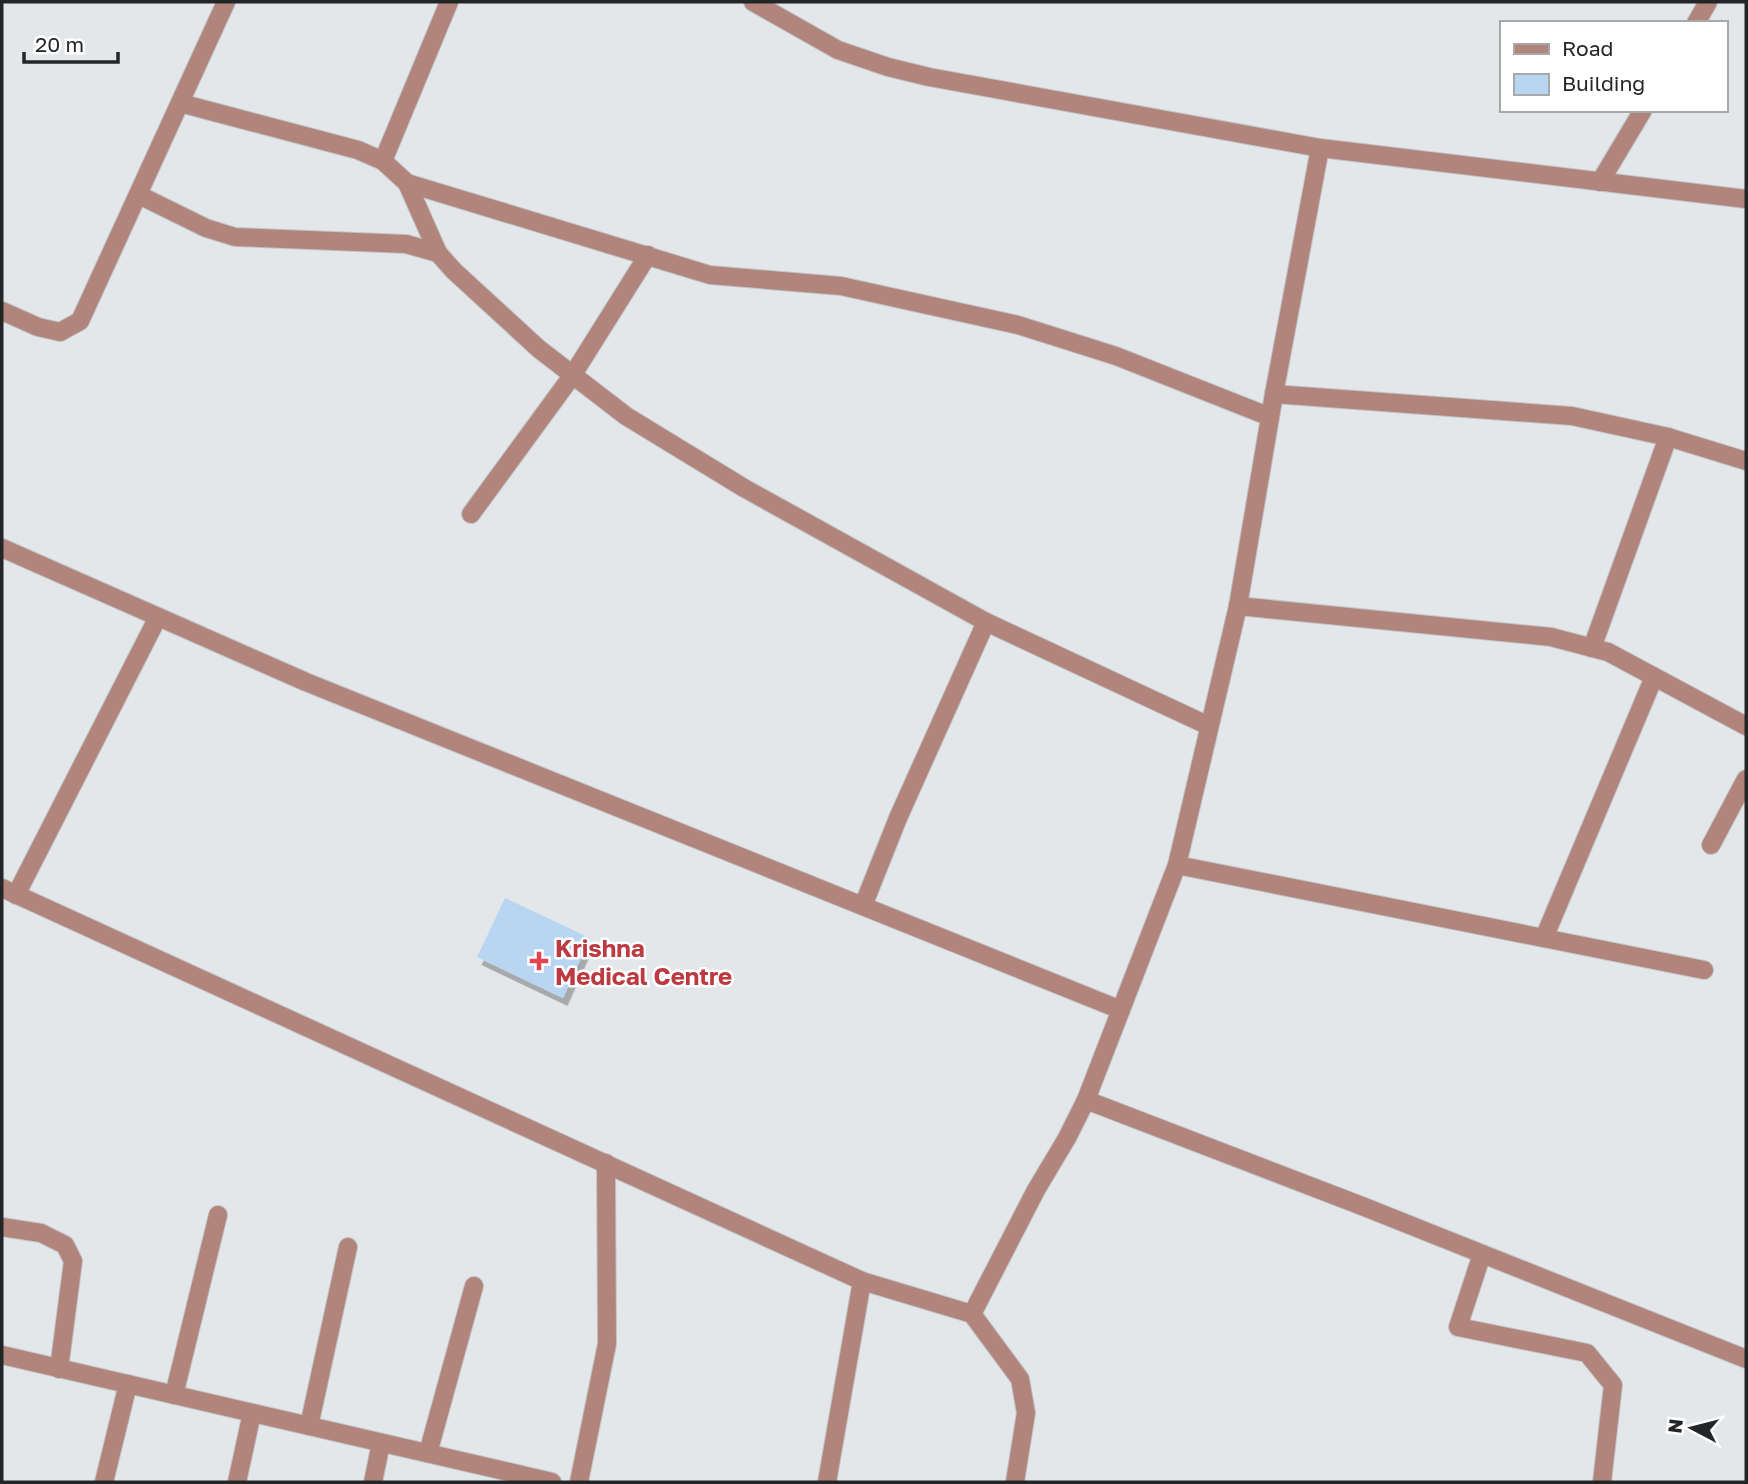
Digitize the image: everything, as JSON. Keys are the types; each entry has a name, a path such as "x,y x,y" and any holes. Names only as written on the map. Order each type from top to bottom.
{"street":[{"path":"2,312 38,327 60,332 80,321 226,2"},
{"path":"383,161 449,2"},
{"path":"753,2 838,50 929,77 1320,148 1746,199"},
{"path":"1697,21 1708,2"},
{"path":"180,103 358,150 383,161 407,183 438,253 454,271 572,376 626,416 744,488 986,622 1209,726"},
{"path":"1600,182 1642,112"},
{"path":"972,1314 1086,1100 1177,865 1238,606 1273,394 1320,148"},
{"path":"407,183 710,275 841,286 1018,325 1116,356 1270,417"},
{"path":"139,195 206,228 235,237 406,244 438,253"},
{"path":"471,514 572,376 648,255"},
{"path":"1273,394 1572,416 1668,438 1746,461"},
{"path":"1592,648 1668,438"},
{"path":"2,548 306,682 1121,1010"},
{"path":"1238,606 1551,638 1608,652 1746,726"},
{"path":"158,617 9,892 862,1281 972,1314 1020,1379 1026,1413 1015,1482"},
{"path":"863,906 898,818 986,622"},
{"path":"1545,938 1654,677"},
{"path":"1711,845 1746,779"},
{"path":"1177,865 1704,970"},
{"path":"1086,1100 1746,1359"},
{"path":"579,1482 607,1343 607,1163"},
{"path":"174,1395 218,1215"},
{"path":"2,1227 41,1233 65,1245 73,1261 59,1369"},
{"path":"309,1426 348,1247"},
{"path":"1482,1254 1458,1327 1587,1353 1613,1385 1602,1482"},
{"path":"827,1482 862,1281"},
{"path":"428,1453 474,1286"},
{"path":"2,1355 552,1482"},
{"path":"104,1482 128,1384"},
{"path":"237,1482 252,1413"},
{"path":"373,1482 381,1443"}],"building":[{"path":"505,898 590,938 563,998 477,957"}],"place":[{"name":"Krishna Medical Centre","path":"539,961"}]}
